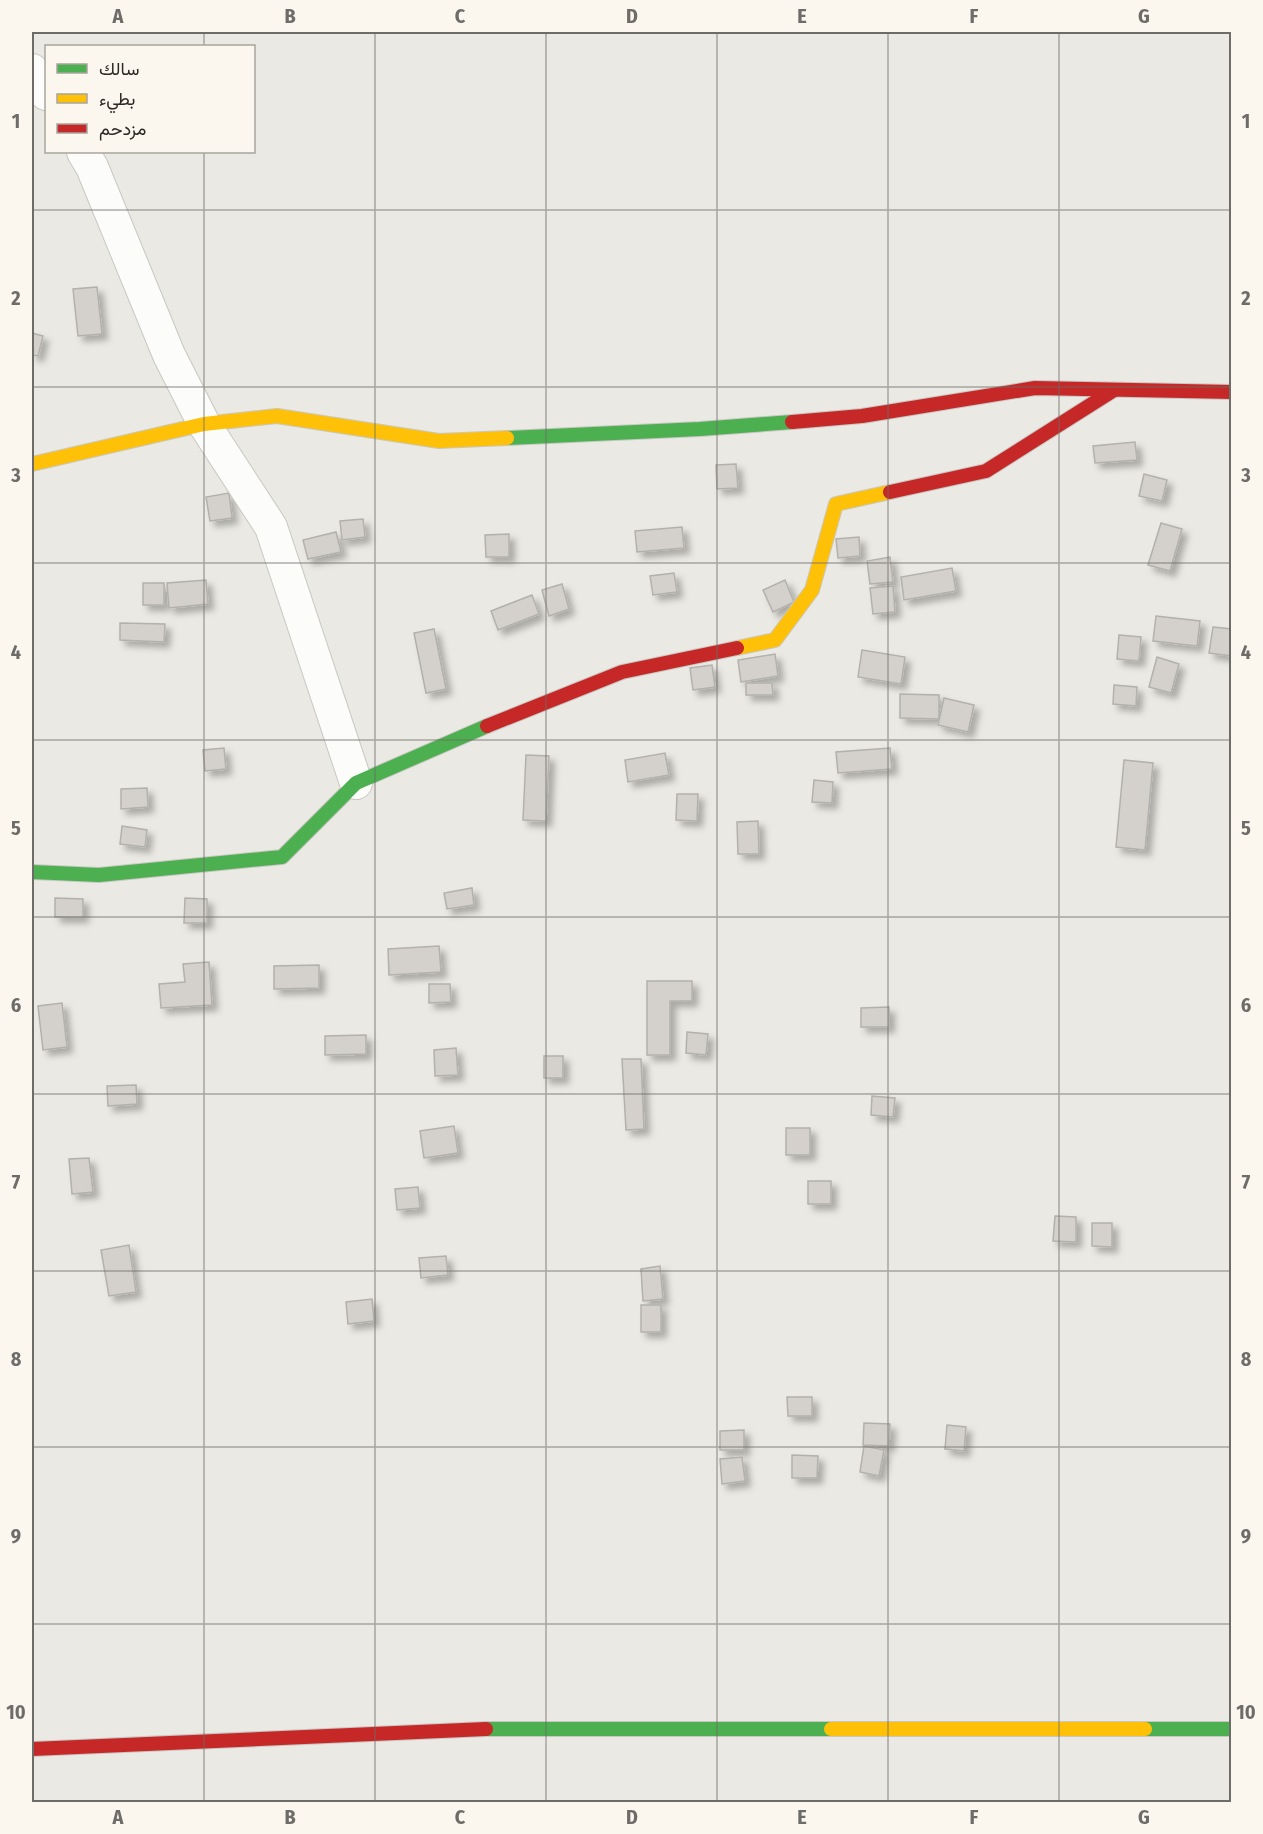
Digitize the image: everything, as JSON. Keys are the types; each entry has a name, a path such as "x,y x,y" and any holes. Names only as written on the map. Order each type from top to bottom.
{"street":[{"path":"32,70 45,92"},
{"path":"83,153 92,167 169,355 204,424 271,527 356,783"},
{"path":"32,464 204,424 277,416 440,441 700,429 862,416 1035,388 1232,392"},
{"path":"32,872 99,875 282,856 356,783 474,731 622,672 776,640 812,590 836,504 986,471 1114,390"},
{"path":"32,1749 481,1729 1232,1730"}],"building":[{"path":"97,287 102,334 78,336 73,289"},
{"path":"32,333 43,336 38,356 32,355"},
{"path":"1135,442 1137,460 1095,463 1093,446"},
{"path":"736,464 738,488 717,489 716,465"},
{"path":"1144,474 1167,480 1162,501 1139,496"},
{"path":"229,493 232,518 210,521 206,497"},
{"path":"363,519 365,537 342,540 340,521"},
{"path":"1161,523 1182,529 1170,571 1148,565"},
{"path":"682,527 684,548 637,552 635,531"},
{"path":"336,532 341,552 308,559 303,540"},
{"path":"509,534 509,557 486,557 485,535"},
{"path":"859,537 860,556 838,558 836,539"},
{"path":"890,557 893,582 870,584 867,561"},
{"path":"952,568 956,591 904,600 901,577"},
{"path":"674,573 677,592 653,595 650,576"},
{"path":"206,580 208,604 169,608 167,583"},
{"path":"785,580 794,602 773,612 763,590"},
{"path":"143,583 164,583 164,605 143,605"},
{"path":"562,584 569,609 549,616 542,590"},
{"path":"893,586 895,612 873,614 870,588"},
{"path":"532,595 539,614 498,630 491,611"},
{"path":"1156,616 1200,621 1197,646 1153,641"},
{"path":"120,623 165,624 164,642 120,640"},
{"path":"1213,627 1232,629 1232,656 1209,653"},
{"path":"434,629 446,689 426,693 414,633"},
{"path":"1119,635 1141,637 1139,661 1117,659"},
{"path":"862,650 905,657 901,684 858,677"},
{"path":"775,654 778,676 741,682 738,660"},
{"path":"1157,657 1179,664 1171,693 1149,687"},
{"path":"712,665 715,687 693,690 690,668"},
{"path":"746,683 772,683 773,695 746,695"},
{"path":"1114,685 1137,687 1136,706 1113,704"},
{"path":"900,694 939,695 939,719 900,718"},
{"path":"944,698 974,705 968,732 938,725"},
{"path":"224,748 226,769 205,771 203,750"},
{"path":"890,748 892,769 838,773 836,752"},
{"path":"665,753 669,775 628,782 625,760"},
{"path":"526,755 549,756 546,821 523,820"},
{"path":"1124,760 1153,763 1145,850 1116,847"},
{"path":"814,780 833,782 832,803 812,802"},
{"path":"147,788 148,807 121,809 121,789"},
{"path":"677,794 698,794 697,821 676,820"},
{"path":"758,821 759,854 738,854 737,822"},
{"path":"122,826 147,830 145,847 120,844"},
{"path":"472,888 474,905 447,909 444,893"},
{"path":"55,898 83,899 83,917 55,917"},
{"path":"185,898 207,899 207,923 184,923"},
{"path":"439,946 441,972 389,975 388,949"},
{"path":"209,962 212,1005 161,1008 159,984 185,982 183,964"},
{"path":"319,965 319,988 274,989 274,966"},
{"path":"647,981 692,981 692,1001 670,1001 670,1055 647,1055"},
{"path":"429,984 450,984 451,1002 429,1003"},
{"path":"62,1003 67,1047 43,1050 38,1006"},
{"path":"889,1007 889,1027 861,1027 861,1008"},
{"path":"687,1032 708,1034 706,1055 686,1053"},
{"path":"366,1035 366,1054 325,1055 325,1036"},
{"path":"456,1048 458,1075 435,1076 434,1050"},
{"path":"544,1056 563,1056 563,1078 544,1078"},
{"path":"622,1059 641,1059 644,1129 626,1130"},
{"path":"136,1085 137,1104 108,1106 107,1086"},
{"path":"872,1096 895,1098 893,1117 871,1115"},
{"path":"454,1126 458,1153 424,1158 420,1131"},
{"path":"786,1128 810,1128 810,1155 786,1155"},
{"path":"89,1158 93,1192 72,1194 69,1159"},
{"path":"808,1181 831,1181 831,1204 808,1204"},
{"path":"418,1187 420,1208 397,1210 395,1189"},
{"path":"1055,1216 1076,1217 1076,1242 1053,1241"},
{"path":"1092,1223 1112,1223 1112,1247 1092,1246"},
{"path":"129,1245 136,1292 109,1296 101,1250"},
{"path":"446,1256 448,1275 421,1278 419,1258"},
{"path":"660,1266 663,1299 643,1301 641,1269"},
{"path":"372,1299 374,1321 348,1324 346,1302"},
{"path":"641,1305 661,1305 661,1332 641,1332"},
{"path":"787,1397 812,1397 812,1416 788,1416"},
{"path":"864,1423 890,1424 889,1446 863,1445"},
{"path":"947,1425 966,1427 964,1451 945,1449"},
{"path":"744,1430 744,1450 720,1450 720,1431"},
{"path":"864,1446 884,1450 879,1476 860,1472"},
{"path":"792,1455 818,1456 817,1478 792,1478"},
{"path":"742,1457 745,1481 722,1484 720,1459"}],"traffic: fast":[{"path":"507,438 700,429 792,422"},
{"path":"32,872 99,875 282,857 356,783 487,726"},
{"path":"486,1729 831,1729"},
{"path":"1145,1729 1232,1729"}],"traffic: slow":[{"path":"32,464 204,424 277,416 439,441 507,438"},
{"path":"737,648 775,640 812,590 836,504 890,492"},
{"path":"831,1729 1145,1729"}],"traffic: jam":[{"path":"792,422 862,416 1035,388 1232,392"},
{"path":"890,492 986,471 1114,390"},
{"path":"487,726 622,672 737,648"},
{"path":"32,1749 486,1729"}]}
